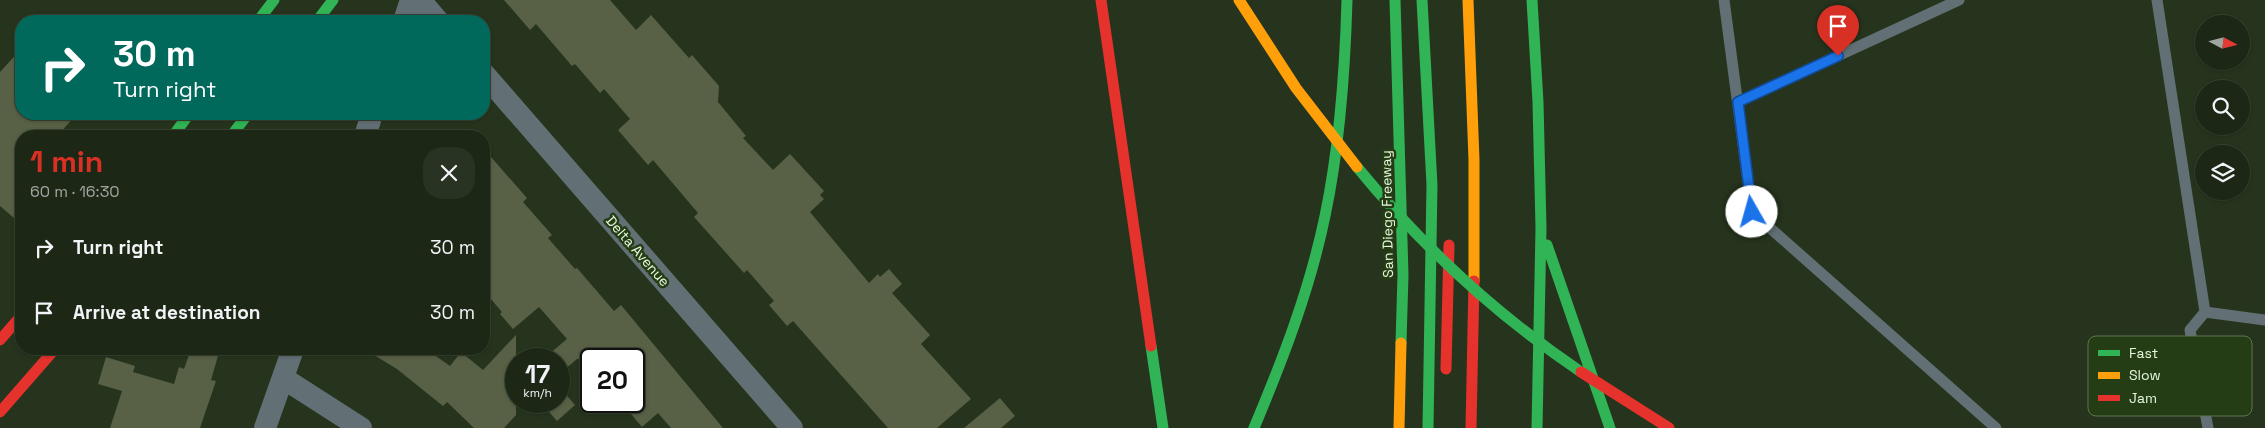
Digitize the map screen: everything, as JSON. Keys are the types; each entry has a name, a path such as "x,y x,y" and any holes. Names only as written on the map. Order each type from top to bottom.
{"main road":[{"path":"263,15 274,0"},
{"path":"321,15 332,0"},
{"path":"1101,0 1163,428"},
{"path":"1239,0 1254,27 1313,113 1354,165 1396,212 1507,318 1572,366 1669,428"},
{"path":"1254,428 1282,360 1298,313 1315,256 1331,186 1342,101 1347,0"},
{"name":"San Diego Freeway","path":"1395,0 1403,275 1399,428"},
{"path":"1422,0 1432,185 1428,428"},
{"path":"1468,0 1473,178 1471,428"},
{"path":"1532,0 1538,102 1540,228 1537,428"},
{"path":"178,130 185,120"},
{"path":"236,130 243,120"},
{"path":"1540,228 1610,428"},
{"path":"1446,383 1449,235"},
{"path":"0,340 15,323"},
{"path":"0,412 50,355"}],"street":[{"path":"406,15 411,0"},
{"path":"420,0 433,15"},
{"name":"Delta Avenue","path":"490,81 792,428"},
{"path":"265,428 291,355"},
{"path":"283,378 361,428"}],"lane":[{"path":"1724,0 1752,212 1996,428"},
{"path":"1738,102 1959,0"},
{"path":"2157,0 2205,312 2190,330 2191,336"},
{"path":"2205,312 2265,320"}],"building":[{"path":"504,0 610,0 636,30 651,15 689,58 692,55 719,86 718,102 746,136 743,138 773,170 790,154 824,191 820,195 824,199 810,212 869,283 878,274 880,277 889,269 902,284 892,293 930,335 921,344 971,399 937,428 888,428 793,321 787,326 769,305 774,301 747,270 744,273 694,217 698,213 653,160 648,165 618,130 630,119 604,89 600,93 575,64 572,66 536,24 530,30"},
{"path":"15,56 15,120 72,120 62,130 15,130 15,219 0,206 0,72"},
{"path":"490,156 527,198 523,202 552,235 548,238 614,311 621,305 723,428 671,428 658,413 642,427 630,413 645,413 645,348 580,348 580,359 577,359 570,365 570,348 556,348 567,339 539,307 513,329 500,314 502,312 490,298"},
{"path":"516,335 516,348 505,348 505,413 516,413 516,415 504,428 474,428 447,402 443,406 397,369 374,355 434,355 450,366 459,355 465,355 483,370"},
{"path":"189,355 218,355 211,380 216,381 200,428 110,428 122,391 98,384 106,357 135,366 133,372 174,384 179,367 184,369"},
{"path":"1000,398 1015,416 1001,428 964,428"},
{"path":"570,399 575,405 570,409"},
{"path":"550,413 566,413 557,421"}],"traffic: fast":[{"path":"263,15 274,0"},
{"path":"322,15 333,0"},
{"path":"1254,428 1295,324 1312,270 1325,216 1341,108 1347,0"},
{"path":"1395,0 1403,275 1401,343"},
{"path":"1422,0 1432,185 1428,428"},
{"path":"1532,0 1538,102 1541,228 1537,428"},
{"path":"177,130 185,120"},
{"path":"236,130 243,120"},
{"path":"1357,167 1407,224 1462,278 1520,327 1581,372"},
{"path":"1547,245 1610,428"},
{"path":"1151,346 1163,428"}],"traffic: slow":[{"path":"1239,0 1296,88 1357,167"},
{"path":"1468,0 1474,160 1474,281"},
{"path":"1399,428 1401,343"}],"traffic: jam":[{"path":"1101,0 1151,346"},
{"path":"1446,369 1449,245"},
{"path":"1471,428 1474,281"},
{"path":"0,340 15,323"},
{"path":"0,412 50,355"},
{"path":"1581,372 1669,428"}],"route":[{"path":"1752,212 1738,102 1838,56"}]}
